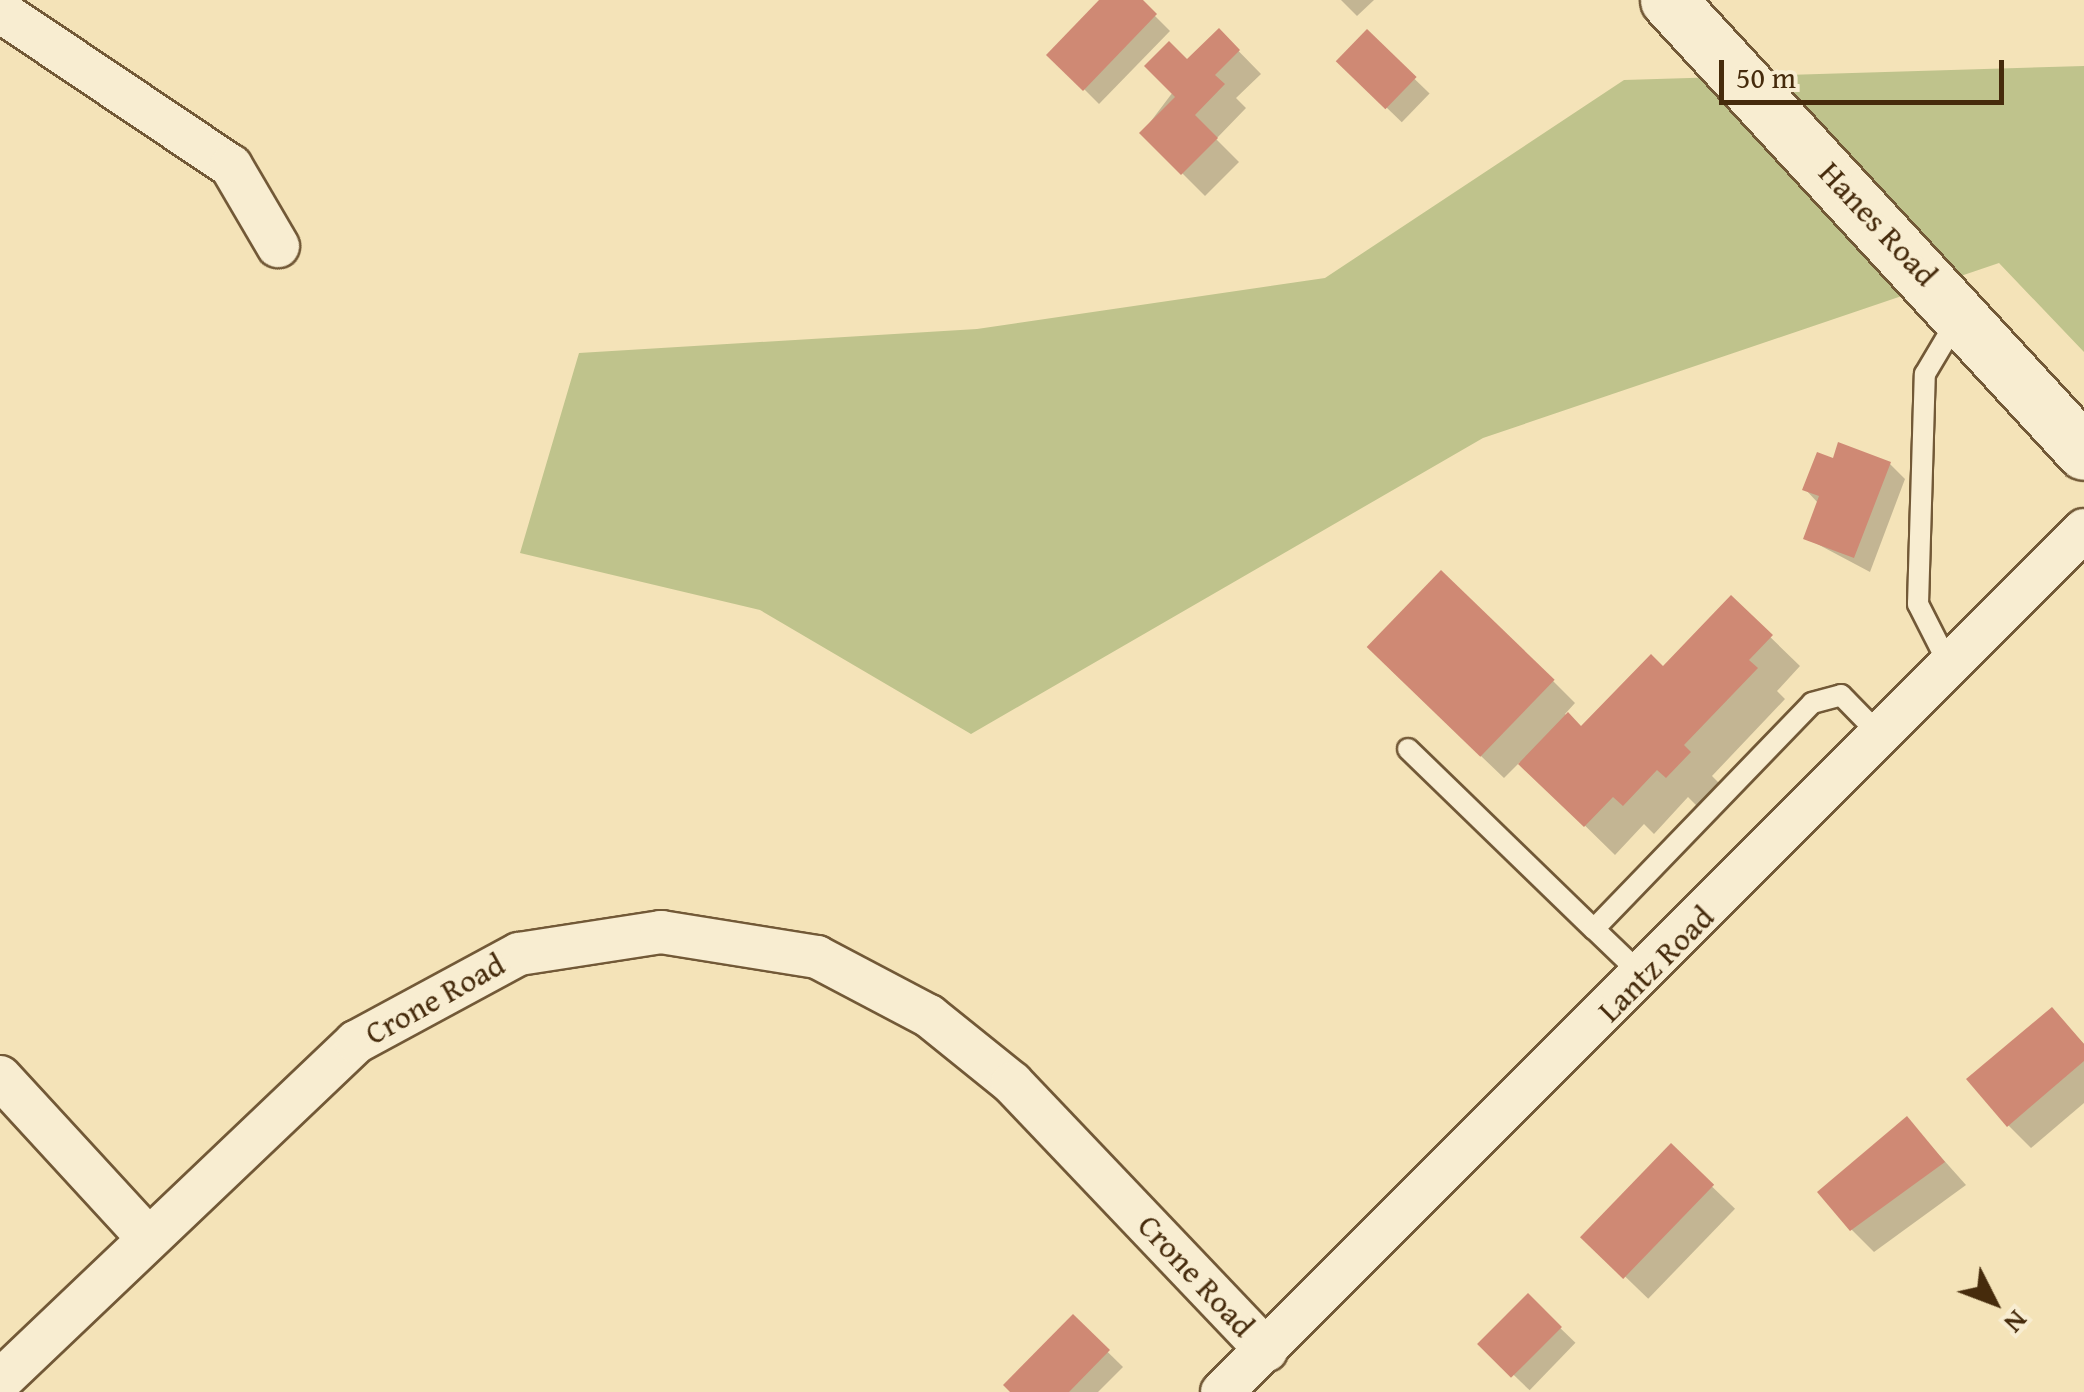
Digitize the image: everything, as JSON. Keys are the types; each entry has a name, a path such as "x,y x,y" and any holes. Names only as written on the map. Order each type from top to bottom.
{"street":[{"name":"Hanes Road","path":"1668,0 2084,452"},
{"path":"0,11 231,166 278,246"},
{"name":"Lantz Road","path":"1222,1392 1644,977 2084,530"},
{"name":"Crone Road","path":"0,1381 300,1086 477,970 616,934 723,936 859,974 972,1048 1266,1350"},
{"path":"0,1077 148,1238"}],"lane":[{"path":"1950,668 1918,604 1925,374 1961,314"},
{"path":"1594,928 1827,692 1882,738"},
{"path":"1408,749 1644,977"}],"green space":[{"path":"2084,66 2084,352 1999,263 1483,438 971,734 760,610 520,553 579,353 977,329 1325,278 1624,80"}],"building":[{"path":"1099,0 1143,0 1157,14 1083,91 1046,55"},
{"path":"1219,28 1240,50 1215,75 1225,84 1195,115 1218,138 1181,175 1139,133 1175,97 1144,66 1169,41 1187,59"},
{"path":"1367,29 1417,77 1385,109 1336,61"},
{"path":"1838,442 1891,462 1854,558 1803,539 1819,496 1802,490 1817,452 1833,458"},
{"path":"1441,570 1555,680 1480,757 1367,647"},
{"path":"1731,595 1773,635 1749,660 1758,668 1684,745 1691,752 1666,778 1657,770 1623,806 1613,797 1584,827 1518,764 1568,712 1581,726 1651,654 1663,666"},
{"path":"2052,1007 2084,1044 2084,1061 2007,1127 1966,1079"},
{"path":"1907,1116 1945,1162 1850,1231 1817,1192"},
{"path":"1671,1143 1714,1185 1623,1279 1580,1237"},
{"path":"1528,1293 1562,1327 1511,1378 1477,1344"},
{"path":"1073,1314 1110,1350 1069,1392 1010,1392 1003,1385"}]}
